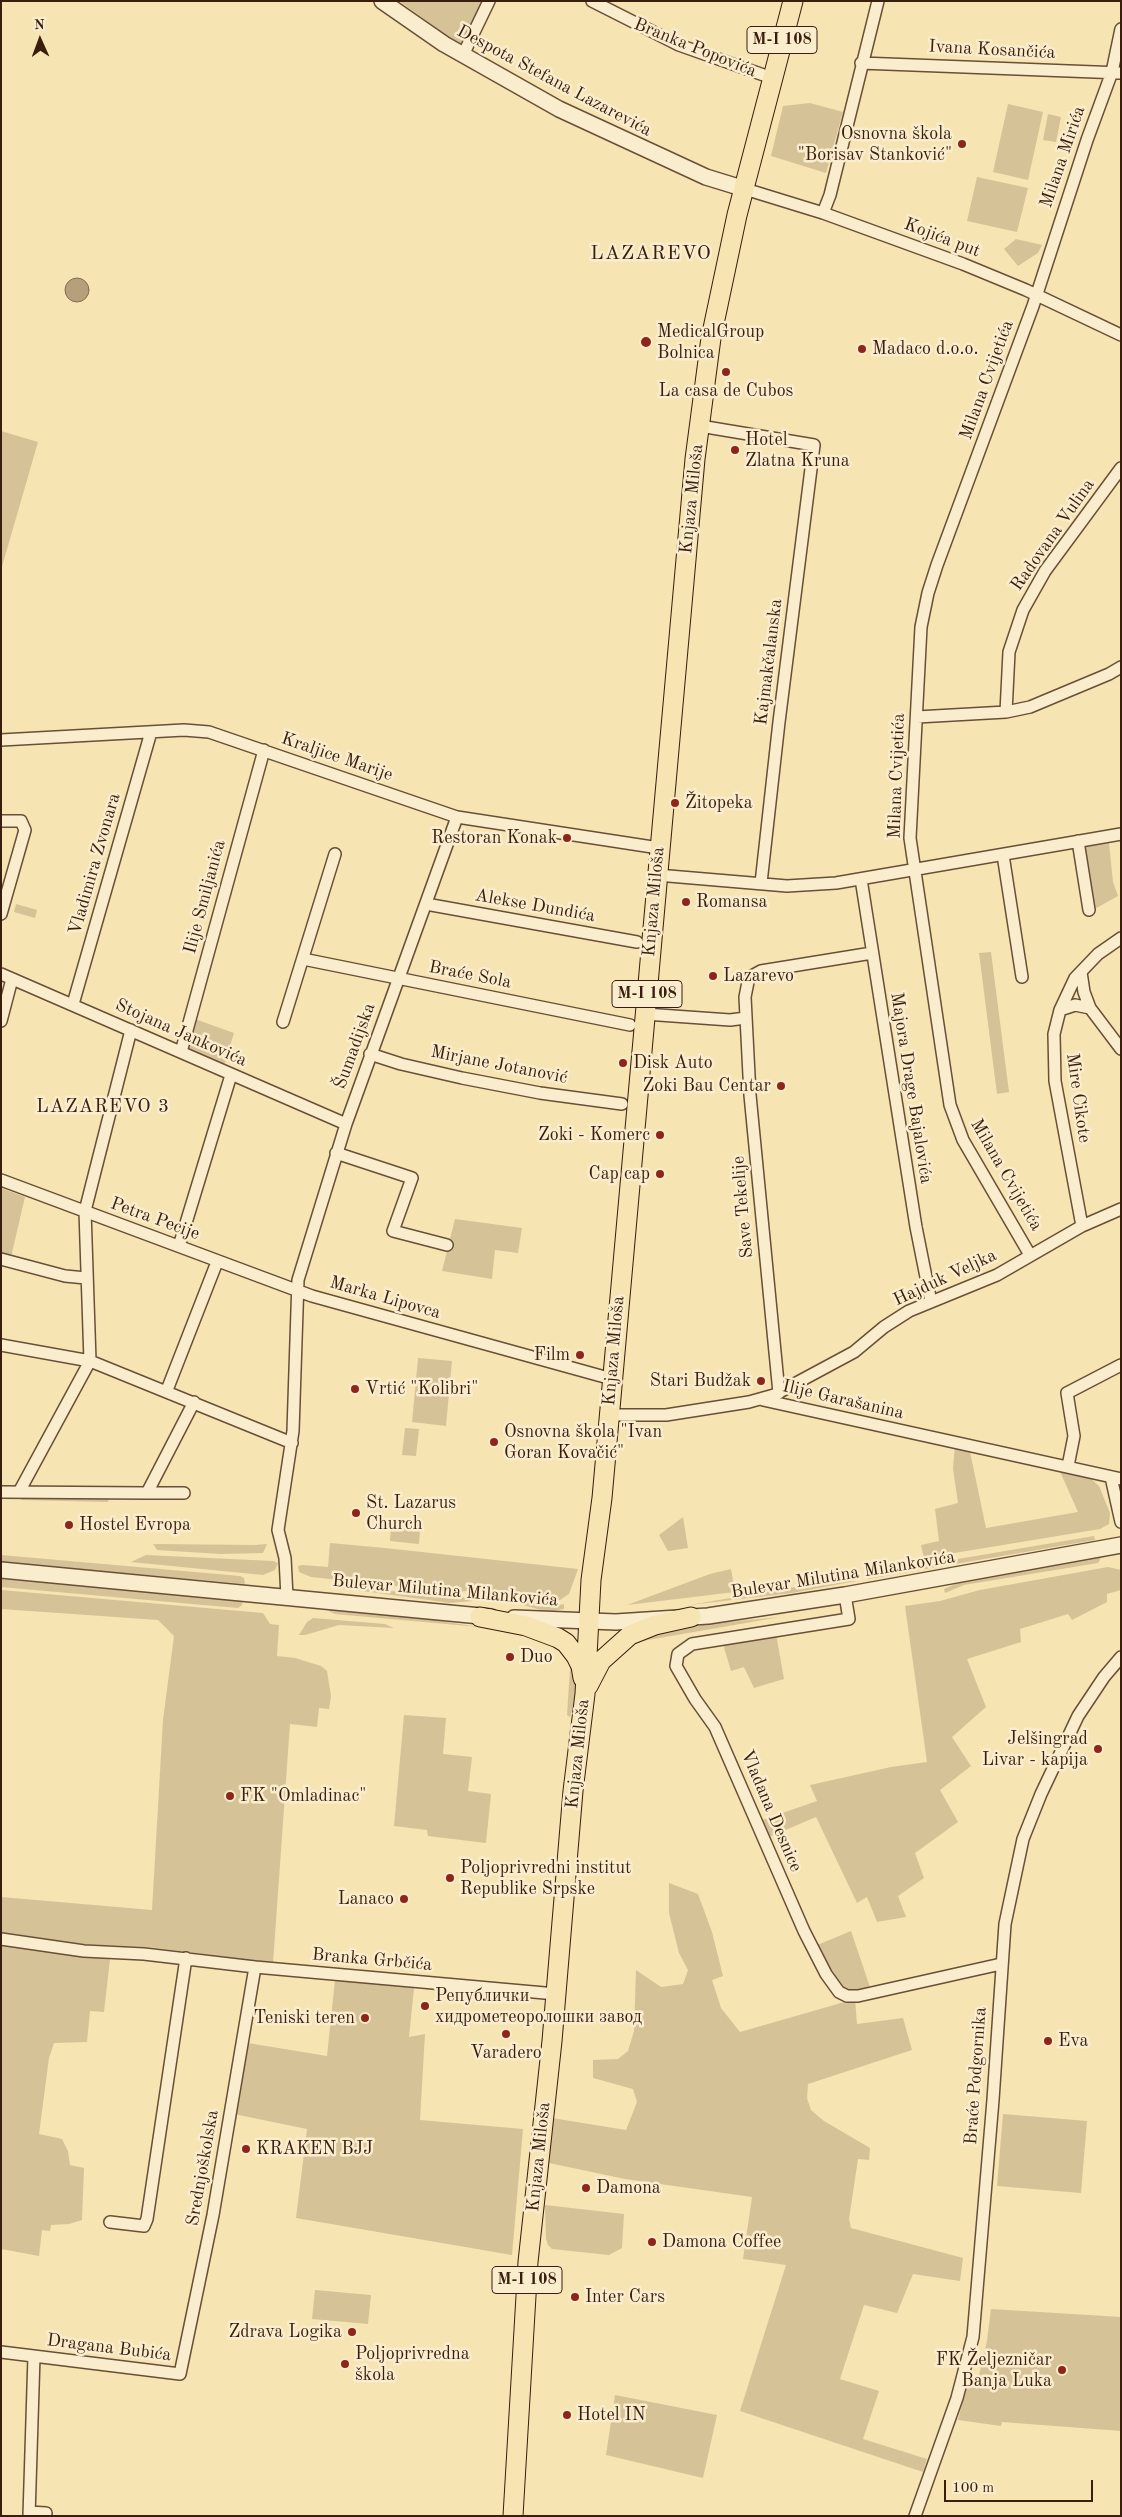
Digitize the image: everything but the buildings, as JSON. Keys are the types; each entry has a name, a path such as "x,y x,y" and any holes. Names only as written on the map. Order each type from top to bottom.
{"main road":[{"name":"Branka Popovića","path":"745,189 793,1"},
{"name":"Knjaza Miloša","path":"513,2516 528,2262 556,1994 573,1791 585,1694 591,1580 602,1498 612,1379 638,1019 657,875 700,426 711,338 745,189"},
{"path":"480,1617 545,1631 566,1643 581,1666 585,1694"},
{"path":"585,1694 601,1661 621,1642 640,1630 691,1617"},
{"path":"500,2516 508,2498 514,2474"}],"street":[{"name":"Despota Stefana Lazarevića","path":"382,1 463,55 559,109 706,178 745,189"},
{"path":"463,55 489,1"},
{"name":"Branka Popovića","path":"592,1 678,45 772,78"},
{"path":"823,213 830,195 878,1"},
{"name":"Milana Mirića","path":"1036,295 1087,140 1116,72 1121,30"},
{"name":"Ivana Kosančića","path":"862,63 1116,72"},
{"name":"Kojića put","path":"745,189 823,213 963,264 1036,295 1121,335"},
{"name":"Milana Cvijetića","path":"1030,1255 988,1184 955,1121 950,1105 914,868 910,824 922,618 928,592 1036,295"},
{"name":"Kajmakčalanska","path":"700,426 814,445 778,722 762,883"},
{"name":"Radovana Vulina","path":"1006,712 1010,652 1023,610 1045,571 1121,468"},
{"path":"917,717 1006,712 1030,707 1068,692 1121,667"},
{"name":"Kraljice Marije","path":"1,740 184,730 209,732 458,818 659,848"},
{"name":"Vladimira Zvonara","path":"73,1004 151,732"},
{"name":"Ilije Smiljanića","path":"181,1052 264,750"},
{"name":"Šumadijska","path":"297,1290 336,1153 370,1054 458,818"},
{"path":"1,821 21,821 25,830 1,914"},
{"path":"657,875 812,885 861,880 914,868 1003,855 1078,840 1121,834"},
{"path":"1078,840 1090,910"},
{"path":"283,1022 335,854"},
{"path":"1003,855 1022,976"},
{"name":"Majora Drage Bajalovića","path":"861,880 916,1227 931,1302"},
{"name":"Alekse Dundića","path":"426,904 637,942"},
{"name":"Mire Cikote","path":"1082,1226 1053,1064 1054,1034 1067,992 1080,972 1098,954 1121,938"},
{"name":"Save Tekelije","path":"779,1393 750,1095 746,1018 748,982 755,973 872,953"},
{"name":"Braće Sola","path":"304,958 398,979 638,1019 730,1020 746,1018"},
{"path":"1080,972 1090,1008 1121,1049"},
{"path":"1,1020 6,976"},
{"name":"Stojana Jankovića","path":"6,976 346,1124"},
{"path":"1060,1010 1075,1005 1090,1008"},
{"path":"19,1492 90,1361 85,1212 131,1030"},
{"name":"Mirjane Jotanović","path":"370,1054 401,1064 462,1078 540,1093 622,1104"},
{"path":"179,1246 232,1075"},
{"path":"336,1153 412,1178 393,1231 447,1245"},
{"name":"Petra Pecije","path":"1,1180 217,1262 297,1290"},
{"name":"Hajduk Veljka","path":"762,1399 779,1393 854,1352 896,1319 931,1302 997,1275 1082,1226 1121,1209"},
{"path":"1,1259 66,1276 86,1278"},
{"path":"167,1390 217,1262"},
{"path":"287,1596 285,1558 278,1530 292,1443 297,1290"},
{"name":"Marka Lipovca","path":"297,1290 612,1379"},
{"path":"1,1345 90,1361 167,1390 292,1443"},
{"path":"1068,1466 1074,1436 1067,1394 1121,1365"},
{"name":"Ilije Garašanina","path":"608,1415 666,1415 762,1399 1116,1478"},
{"path":"147,1493 194,1402"},
{"path":"1116,1478 1121,1522"},
{"path":"1,1492 184,1493"},
{"name":"Bulevar Milutina Milankovića","path":"1,1570 287,1596 480,1617 652,1621 845,1595 1121,1545"},
{"name":"Vladana Desnice","path":"845,1595 849,1619 692,1644 678,1654 676,1666 694,1698 715,1727 804,1931 826,1974 839,1992 847,1996 858,1996 1001,1964"},
{"name":"Braće Podgornika","path":"915,2516 957,2398 973,2337 993,2100 1005,1924 1023,1839 1041,1794 1078,1716 1104,1677 1121,1657"},
{"name":"Branka Grbčića","path":"1,1939 84,1951 186,1958 256,1967 556,1994"},
{"path":"110,2222 144,2226 147,2219 186,1958"},
{"name":"Srednjoškolska","path":"180,2374 213,2215 256,1967"},
{"name":"Dragana Bubića","path":"1,2352 180,2374"},
{"name":"Dragana Bubića","path":"29,2514 34,2356"},
{"path":"29,2514 46,2513"}],"shaded area":[{"path":"399,1 483,1 463,47"},
{"path":"810,103 843,112 826,173 771,156 783,106"},
{"path":"1008,104 1043,112 1028,180 993,172"},
{"path":"1048,114 1061,117 1056,142 1043,140"},
{"path":"977,177 1028,188 1017,232 967,221"},
{"path":"1016,239 1042,245 1038,253 1018,266 1004,249"},
{"path":"77,278 82,279 88,285 88,295 82,301 77,302 72,301 66,295 65,290 66,285 72,279"},
{"path":"1,431 38,442 1,570"},
{"path":"1109,843 1113,882 1118,896 1091,911 1079,847"},
{"path":"16,904 37,910 35,918 14,912"},
{"path":"991,952 1009,1092 997,1094 979,953"},
{"path":"195,1019 234,1033 224,1066 187,1049"},
{"path":"1,1188 25,1197 11,1257 1,1254"},
{"path":"455,1219 522,1228 518,1253 495,1250 492,1279 442,1271"},
{"path":"418,1358 452,1361 446,1426 412,1422"},
{"path":"405,1428 419,1429 416,1456 402,1455"},
{"path":"955,1444 969,1447 986,1528 1078,1512 1058,1467 1088,1476 1099,1486 1110,1513 1109,1524 1100,1529 924,1558 921,1545 939,1541 935,1509 958,1503 953,1469"},
{"path":"23,1496 109,1498 108,1502 21,1500"},
{"path":"683,1517 688,1548 668,1551 659,1535"},
{"path":"391,1527 420,1530 419,1544 390,1541"},
{"path":"1094,1536 1095,1540 868,1579 869,1574"},
{"path":"330,1543 578,1569 569,1594 560,1600 550,1601 515,1592 484,1590 453,1592 311,1577 299,1572 298,1566 302,1565 328,1567"},
{"path":"153,1544 267,1544 263,1553 220,1554 157,1550"},
{"path":"1,1555 240,1576 244,1578 245,1584 1,1562"},
{"path":"146,1555 273,1561 278,1563 275,1570 263,1575 131,1562"},
{"path":"1102,1556 1098,1563 964,1585 945,1593 944,1589 962,1581"},
{"path":"1108,1567 1121,1570 1121,1590 1107,1594 1107,1602 1072,1620 1068,1614 1020,1629 1021,1642 967,1659 986,1707 952,1737 971,1766 940,1790 958,1822 915,1853 924,1878 898,1896 906,1917 877,1922 867,1897 857,1903 816,1817 769,1837 762,1820 817,1801 810,1785 891,1767 927,1762 905,1606 940,1601 980,1590"},
{"path":"731,1569 735,1592 627,1605 710,1574"},
{"path":"854,1577 856,1581 792,1593 689,1605"},
{"path":"1,1579 243,1601 242,1605 238,1608 1,1587"},
{"path":"334,1584 449,1598 484,1597 484,1600 450,1603 334,1587"},
{"path":"1,1590 263,1613 270,1624 279,1625 277,1656 295,1658 321,1666 327,1671 331,1696 329,1709 319,1708 317,1727 290,1724 273,1963 148,1947 56,1943 54,1953 110,1959 104,2012 90,2011 87,2042 54,2043 49,2058 39,2134 62,2139 68,2151 70,2165 84,2168 82,2220 69,2224 51,2225 50,2231 42,2230 39,2256 1,2249 1,1897 152,1910 163,1720 174,1636 158,1620 1,1609"},
{"path":"520,1600 548,1607 564,1604 564,1609 548,1612 520,1604"},
{"path":"329,1607 383,1612 479,1627 335,1614 329,1611"},
{"path":"780,1617 633,1644 642,1636 708,1624"},
{"path":"313,1618 385,1624 394,1628 339,1625 299,1635 307,1622"},
{"path":"776,1634 784,1679 754,1688 744,1667 731,1671 723,1644"},
{"path":"571,1654 577,1691 570,1717 567,1715"},
{"path":"404,1715 446,1718 443,1754 472,1757 468,1791 491,1794 486,1843 428,1836 427,1830 394,1826"},
{"path":"669,1883 698,1894 712,1932 723,1976 712,1980 721,2008 740,2032 855,1999 857,2024 903,2018 912,2050 808,2084 807,2098 811,2110 824,2121 870,2148 869,2160 858,2159 849,2219 851,2228 963,2258 960,2281 913,2274 897,2313 864,2305 840,2379 879,2391 863,2439 927,2459 923,2472 740,2411 786,2265 743,2259 752,2197 625,2179 549,2163 552,2118 626,2130 637,2102 633,2089 593,2078 593,2060 618,2059 628,2051 634,2031 636,1970 661,1987 683,1984 688,1970 679,1953 669,1913"},
{"path":"851,1931 871,1990 846,1991 839,1985 815,1946"},
{"path":"335,1980 414,1988 409,2037 425,2034 420,2120 523,2129 512,2255 296,2218 307,2129 234,2114 248,2043 327,2056"},
{"path":"1003,2114 1087,2121 1081,2193 997,2186"},
{"path":"545,2205 624,2214 622,2248 609,2255 552,2249 546,2239"},
{"path":"315,2290 371,2295 368,2324 312,2319"},
{"name":"FK Željezničar Banja Luka","path":"991,2309 1121,2317 1121,2431 1002,2422 1001,2426 958,2420 966,2387 976,2388 987,2341"},
{"path":"615,2395 717,2415 703,2478 606,2455"}],"place":[{"name":"Osnovna škola \"Borisav Stanković\"","path":"962,144"},
{"name":"MedicalGroup Bolnica","path":"646,342"},
{"name":"Madaco d.o.o.","path":"862,349"},
{"name":"La casa de Cubos","path":"726,372"},
{"name":"Hotel Zlatna Kruna","path":"735,450"},
{"name":"Žitopeka","path":"675,803"},
{"name":"Restoran Konak","path":"567,838"},
{"name":"Romansa","path":"686,902"},
{"name":"Lazarevo","path":"713,976"},
{"name":"Disk Auto","path":"623,1063"},
{"name":"Zoki Bau Centar","path":"781,1086"},
{"name":"Zoki - Komerc","path":"660,1135"},
{"name":"Cap cap","path":"660,1174"},
{"name":"Film","path":"580,1355"},
{"name":"Stari Budžak","path":"761,1381"},
{"name":"Vrtić \"Kolibri\"","path":"355,1389"},
{"name":"Osnovna škola \"Ivan Goran Kovačić\"","path":"494,1442"},
{"name":"St. Lazarus Church","path":"356,1513"},
{"name":"Hostel Evropa","path":"69,1525"},
{"name":"Duo","path":"510,1657"},
{"name":"Jelšingrad Livar - kapija","path":"1098,1749"},
{"name":"FK \"Omladinac\"","path":"230,1796"},
{"name":"Poljoprivredni institut Republike Srpske","path":"450,1878"},
{"name":"Lanaco","path":"404,1899"},
{"name":"Републички хидрометеоролошки завод","path":"425,2006"},
{"name":"Teniski teren","path":"365,2018"},
{"name":"Varadero","path":"506,2034"},
{"name":"Eva","path":"1048,2041"},
{"name":"KRAKEN BJJ","path":"246,2149"},
{"name":"Damona","path":"586,2188"},
{"name":"Damona Coffee","path":"652,2242"},
{"name":"Inter Cars","path":"575,2297"},
{"name":"Zdrava Logika","path":"352,2332"},
{"name":"Poljoprivredna škola","path":"345,2364"},
{"name":"FK Željezničar Banja Luka","path":"1062,2370"},
{"name":"Hotel IN","path":"567,2415"}],"district":[{"name":"LAZAREVO","path":"651,254"},
{"name":"LAZAREVO 3","path":"103,1107"}]}
